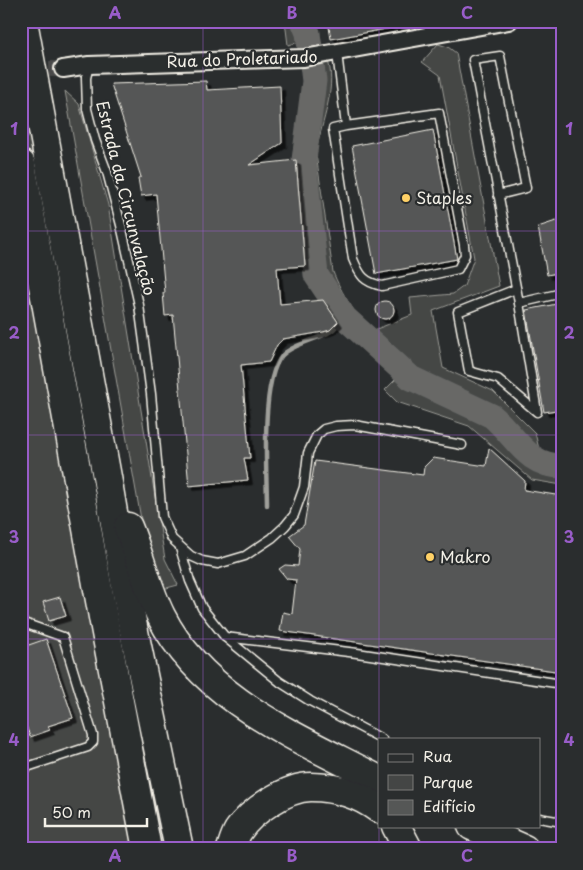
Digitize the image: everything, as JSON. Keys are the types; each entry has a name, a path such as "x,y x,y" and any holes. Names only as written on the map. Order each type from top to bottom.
{"highway":[{"path":"23,21 131,617 179,849"},
{"path":"21,164 147,849"},
{"path":"107,477 135,543 150,589 162,617 195,665 215,684 244,706 378,779"},
{"path":"231,849 238,831 252,814 267,802 288,793 310,787 339,790 364,799 378,808"},
{"path":"397,828 408,849"},
{"path":"477,828 524,849"}],"street":[{"name":"Rua do Proletariado","path":"63,69 89,65 304,58 509,21"}],"lane":[{"path":"332,54 346,126"},
{"path":"498,195 526,188 500,56 473,60 498,195 519,303 537,412 498,379 469,371 458,312 516,289"},
{"name":"Estrada da Circunvalação","path":"89,65 86,78 87,108 121,225 139,305 151,394 162,517 172,539 180,548"},
{"path":"439,113 464,245 465,256 458,269 382,286 372,284 363,278 353,259 333,129 346,126 439,113"},
{"path":"519,303 562,293"},
{"path":"180,548 202,561 218,564 245,556 272,538 285,526 298,506 304,486 308,453 316,435 324,429 355,424 462,445"},
{"path":"180,548 190,581 202,608 225,637 280,682 310,702 380,738"},
{"path":"21,622 63,637 94,735 88,747 21,769"},
{"path":"225,637 357,653 562,684"},
{"path":"540,818 562,822"}],"green space":[{"path":"285,21 311,21 329,63 330,90 316,154 333,272 355,312 374,330 412,315 410,298 453,294 464,286 474,258 440,75 422,62 438,44 448,47 456,53 499,286 433,311 443,368 493,391 535,433 541,457 562,452 562,485 532,480 469,426 397,402 385,390 396,379 348,328 345,330 306,276 295,151 310,67 305,41 288,45"},
{"path":"21,75 167,849 21,849"},
{"path":"65,91 79,104 108,205 165,559 178,585 159,590 144,536"}],"building":[{"path":"328,21 397,21 397,27 331,39"},
{"path":"206,81 207,90 280,86 282,143 249,165 296,160 305,266 277,268 280,304 323,300 338,322 330,330 283,339 277,345 269,362 241,365 250,458 244,458 248,480 189,486 173,315 165,316 163,293 165,293 156,194 141,196 138,178 141,177 111,84"},
{"path":"433,130 457,259 376,274 352,146"},
{"path":"562,219 562,272 547,275 538,227"},
{"path":"381,301 389,301 394,306 392,317 381,319 376,314 376,306"},
{"path":"562,303 562,409 544,412 526,310"},
{"name":"Makro","path":"489,448 525,481 524,490 562,496 562,672 280,631 283,612 292,614 296,580 287,579 279,569 285,565 298,566 300,549 289,536 304,525 315,461 423,475 424,467 433,458 486,466"},
{"path":"60,597 66,616 49,621 43,602"},
{"path":"46,639 73,718 48,726 50,730 30,737 21,710 21,655 26,655 23,647"}],"waterway":[{"path":"303,21 308,33 314,81 304,160 316,275 344,317 411,378 492,416 531,456 550,465 562,466"},
{"path":"267,505 266,423 268,400 277,362 291,349 330,332 344,317"}],"tunnel":[{"path":"25,69 63,69"}],"place":[{"name":"Staples","path":"406,198"},
{"name":"Makro","path":"430,557"}]}
